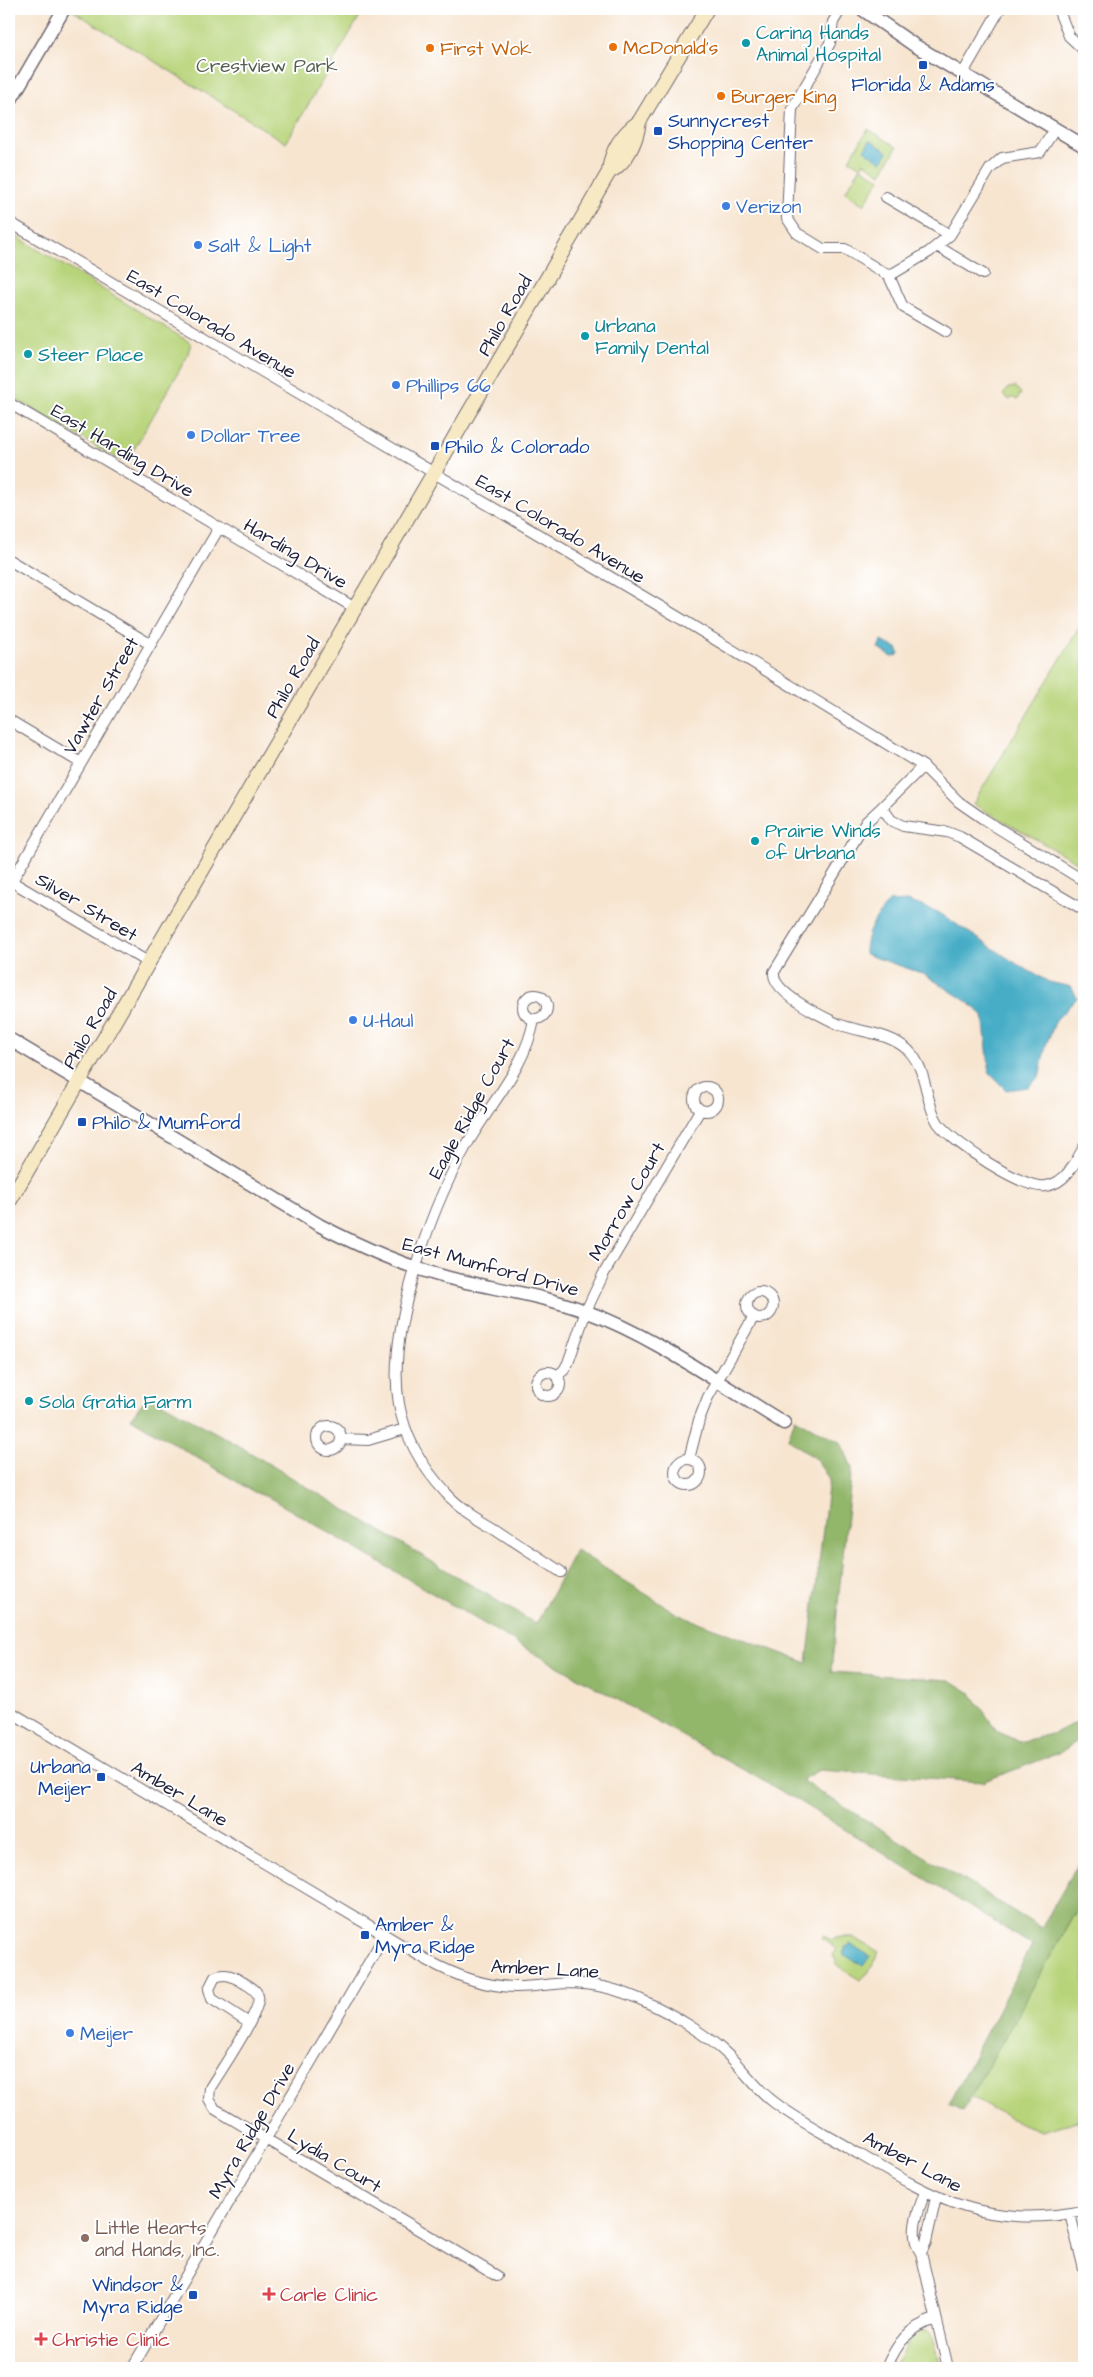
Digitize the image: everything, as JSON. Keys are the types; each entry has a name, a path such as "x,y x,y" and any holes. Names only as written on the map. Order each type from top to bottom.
{"main road":[{"name":"Philo Road","path":"9,1202 609,172 610,158 626,131 640,122 707,9"}],"street":[{"path":"9,103 64,9"},
{"path":"841,9 833,22 830,43 792,109 787,218 797,233 823,249 845,249 889,276 902,307 946,332"},
{"path":"862,9 914,45 1084,146"},
{"path":"963,73 1000,9"},
{"path":"1058,9 1068,36 1084,50"},
{"path":"889,276 937,246 950,235 990,169 1002,158 1040,152 1055,129"},
{"path":"886,197 950,235"},
{"name":"East Colorado Avenue","path":"9,222 923,766 959,802 978,816 1084,880"},
{"path":"937,246 983,274"},
{"name":"East Harding Drive","path":"9,403 219,528"},
{"name":"Harding Drive","path":"219,528 354,608"},
{"name":"Vawter Street","path":"10,880 219,528"},
{"path":"9,562 150,644"},
{"path":"9,720 81,763"},
{"path":"923,766 866,822 774,972 776,984 787,995 838,1023 893,1039 902,1045 914,1057 919,1067 937,1120 956,1142 1026,1184 1036,1186 1052,1184 1065,1177 1084,1147"},
{"path":"880,808 891,820 903,826 940,831 960,837 1084,910"},
{"name":"Silver Street","path":"10,880 148,962"},
{"name":"Eagle Ridge Court","path":"534,1020 531,1035 521,1061 473,1134 456,1166 432,1221 415,1268 403,1320 397,1369 398,1397 405,1429 419,1458 447,1494 467,1511 561,1572"},
{"name":"East Mumford Drive","path":"9,1039 319,1226 356,1245 415,1268 586,1311 635,1333 784,1423"},
{"name":"Morrow Court","path":"557,1376 568,1363 586,1311 610,1260 700,1110"},
{"path":"689,1459 699,1420 716,1382 754,1316"},
{"path":"341,1439 368,1440 405,1429"},
{"name":"Amber Lane","path":"9,1711 439,1967 476,1981 516,1987 580,1984 625,1993 648,2002 710,2040 728,2055 757,2088 785,2110 925,2192 969,2209 1001,2216 1022,2218 1084,2211"},
{"name":"Myra Ridge Drive","path":"132,2368 385,1935"},
{"name":"Lydia Court","path":"249,2023 212,2000 209,1989 215,1976 222,1974 232,1976 258,1993 258,2008 249,2023 210,2088 209,2099 215,2109 497,2276"},
{"path":"925,2192 918,2213 914,2239 921,2253 948,2368"},
{"path":"921,2253 926,2242 936,2197"},
{"path":"1070,2214 1084,2269"},
{"path":"886,2368 908,2332 921,2324 935,2319"}],"green space":[{"name":"Crestview Park","path":"70,9 364,9 286,143"},
{"path":"868,129 897,147 881,174 863,162 861,167 849,160"},
{"path":"861,167 880,179 864,205 845,192"},
{"path":"9,232 191,343 187,357 129,458 119,460 9,395"},
{"path":"1015,387 1021,393 1017,400 1012,397 1010,400 1003,395 1008,388"},
{"path":"1084,620 1084,866 973,804"},
{"path":"148,1395 229,1440 536,1624 576,1550 679,1615 807,1663 829,1479 816,1459 788,1439 795,1418 841,1443 852,1467 831,1672 950,1680 971,1693 997,1731 1019,1742 1055,1733 1084,1718 1084,1737 1059,1753 982,1782 819,1770 801,1780 1041,1928 1084,1854 1084,1897 963,2111 949,2104 1032,1945 792,1797 527,1649 270,1498 254,1492 131,1418"},
{"path":"1084,1897 1084,2119 1042,2131 1019,2123 970,2096"},
{"path":"823,1936 832,1940 835,1937 853,1937 879,1952 868,1973 860,1980 838,1966 833,1955 837,1949 822,1938"},
{"path":"921,2331 928,2331 933,2337 941,2368 893,2368 909,2340"}],"water":[{"path":"870,140 888,152 882,162 864,150"},
{"path":"881,641 897,648 899,653 897,656 892,657 878,648"},
{"path":"908,901 938,912 1020,966 1049,982 1072,987 1077,998 1056,1020 1046,1045 1039,1077 1028,1087 1006,1090 990,1074 983,1015 969,1003 924,974 865,954 869,932 884,908 889,902"},
{"path":"850,1944 870,1956 863,1966 843,1954 846,1946 848,1947"}],"place":[{"name":"Caring Hands Animal Hospital","path":"746,43"},
{"name":"McDonald's","path":"613,47"},
{"name":"First Wok","path":"430,48"},
{"name":"Florida & Adams","path":"923,65"},
{"name":"Burger King","path":"721,96"},
{"name":"Sunnycrest Shopping Center","path":"658,131"},
{"name":"Verizon","path":"726,206"},
{"name":"Salt & Light","path":"198,245"},
{"name":"Urbana Family Dental","path":"585,336"},
{"name":"Steer Place","path":"28,354"},
{"name":"Phillips 66","path":"396,385"},
{"name":"Dollar Tree","path":"191,435"},
{"name":"Philo & Colorado","path":"435,446"},
{"name":"Prairie Winds of Urbana","path":"755,841"},
{"name":"U-Haul","path":"353,1020"},
{"name":"Philo & Mumford","path":"82,1122"},
{"name":"Sola Gratia Farm","path":"29,1401"},
{"name":"Urbana Meijer","path":"101,1777"},
{"name":"Amber & Myra Ridge","path":"365,1935"},
{"name":"Meijer","path":"70,2033"},
{"name":"Little Hearts and Hands, Inc.","path":"85,2238"},
{"name":"Carle Clinic","path":"269,2294"},
{"name":"Windsor & Myra Ridge","path":"193,2295"},
{"name":"Christie Clinic","path":"41,2339"}]}
